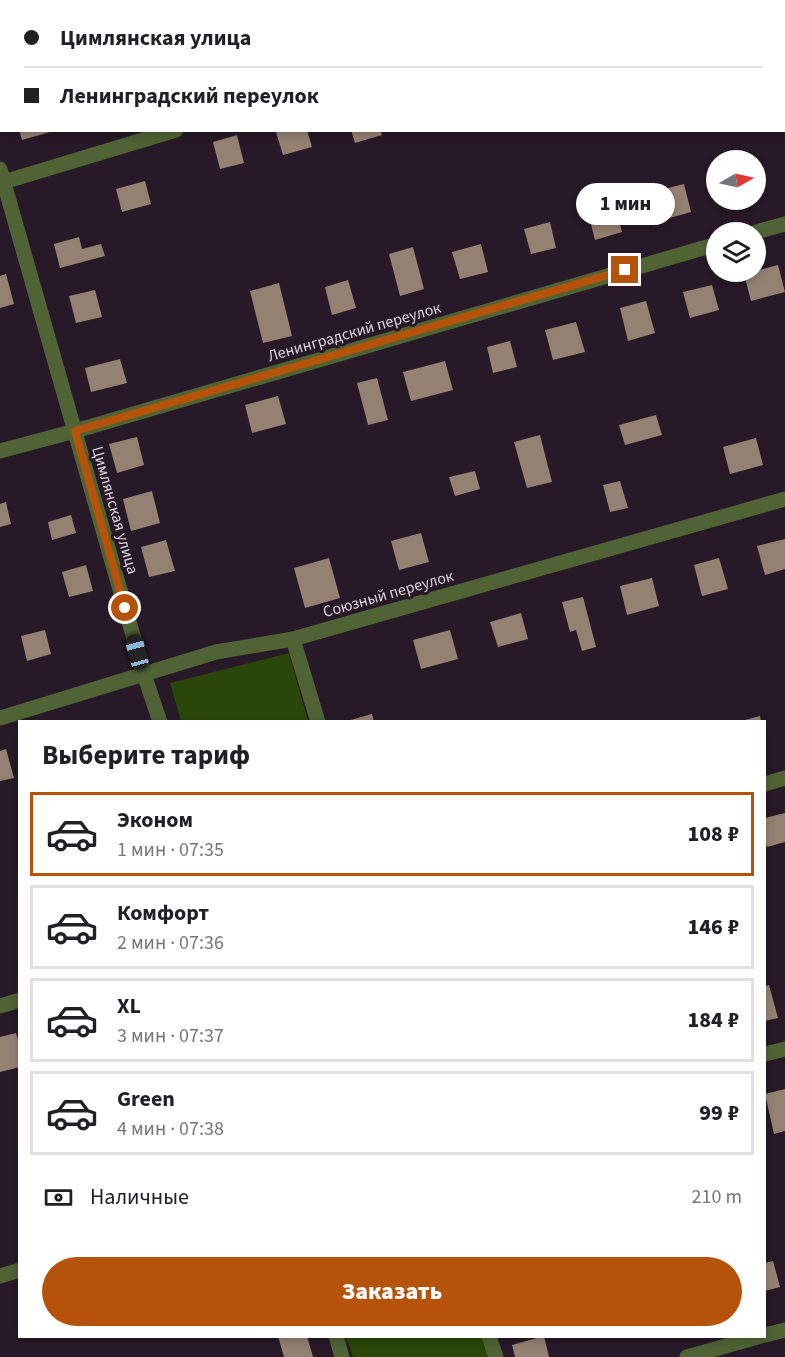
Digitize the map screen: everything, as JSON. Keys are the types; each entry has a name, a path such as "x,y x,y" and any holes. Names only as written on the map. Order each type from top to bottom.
{"street":[{"path":"1,178 169,132"},
{"name":"Цимлянская улица","path":"1,178 144,674 159,720"},
{"path":"766,229 785,224"},
{"name":"Ленинградский переулок","path":"0,452 706,247"},
{"name":"Союзный переулок","path":"0,718 216,652 293,639 785,499"},
{"path":"293,639 317,720"},
{"path":"766,784 785,778"},
{"path":"0,1006 18,1001"},
{"path":"766,1054 785,1048"},
{"path":"0,1276 18,1271"},
{"path":"766,1335 785,1330"},
{"path":"337,1338 342,1357"},
{"path":"490,1338 496,1357"},
{"path":"687,1357 756,1338"}],"green space":[{"path":"289,653 308,720 181,720 170,683"},
{"path":"346,1338 483,1338 490,1357 353,1357"}],"building":[{"path":"20,132 50,132 22,140"},
{"path":"276,132 308,132 312,147 283,155"},
{"path":"352,132 381,132 382,135 355,143"},
{"path":"237,135 244,163 220,169 213,142"},
{"path":"145,181 151,204 122,212 116,189"},
{"path":"684,184 691,212 659,221 652,192"},
{"path":"614,202 622,232 595,240 587,209"},
{"path":"550,222 556,248 531,254 524,229"},
{"path":"79,237 82,249 101,244 105,256 60,268 54,244"},
{"path":"481,244 488,272 460,279 452,252"},
{"path":"413,247 424,289 400,296 389,254"},
{"path":"778,265 785,292 751,301 746,282 766,282 766,268"},
{"path":"6,274 14,304 0,308 0,276"},
{"path":"348,280 356,308 332,315 325,287"},
{"path":"279,283 292,336 263,343 250,291"},
{"path":"712,285 719,310 690,318 683,292"},
{"path":"95,290 102,317 76,323 69,296"},
{"path":"646,301 655,333 628,341 620,308"},
{"path":"576,322 585,352 553,360 545,330"},
{"path":"510,341 517,367 493,373 487,347"},
{"path":"120,359 127,383 91,392 85,368"},
{"path":"445,361 453,390 411,401 403,372"},
{"path":"377,378 388,420 368,425 357,383"},
{"path":"278,396 286,424 252,433 245,405"},
{"path":"656,415 662,435 625,445 619,425"},
{"path":"540,435 552,482 527,488 514,442"},
{"path":"137,437 144,465 117,473 109,444"},
{"path":"756,438 763,465 730,474 723,447"},
{"path":"475,471 480,489 455,496 449,477"},
{"path":"620,481 628,508 610,512 603,485"},
{"path":"152,491 160,523 131,531 123,499"},
{"path":"6,502 11,524 0,527 0,504"},
{"path":"71,515 76,533 52,540 48,522"},
{"path":"421,533 429,562 399,570 391,541"},
{"path":"785,539 785,569 765,575 757,546"},
{"path":"166,540 175,571 149,577 141,547"},
{"path":"329,558 340,598 305,608 294,568"},
{"path":"719,558 728,589 702,596 694,565"},
{"path":"86,565 93,591 69,597 62,572"},
{"path":"652,578 659,606 627,615 620,586"},
{"path":"583,597 596,647 582,651 576,630 570,632 562,602"},
{"path":"521,613 528,639 498,647 490,622"},
{"path":"45,630 51,654 27,661 21,636"},
{"path":"450,630 458,659 421,669 413,640"},
{"path":"372,714 374,720 351,720"},
{"path":"760,716 761,720 745,720"},
{"path":"6,749 14,778 0,781 0,751"},
{"path":"785,813 785,842 767,847 766,818"},
{"path":"769,985 778,1018 766,1021 766,986"},
{"path":"16,1033 18,1068 0,1072 0,1037"},
{"path":"785,1089 785,1131 774,1134 766,1094"},
{"path":"773,1261 780,1287 766,1291 766,1263"},
{"path":"279,1338 308,1338 313,1357 284,1357"},
{"path":"544,1338 549,1357 515,1357 512,1345"}],"route":[{"path":"125,608 75,431 625,270"}]}
